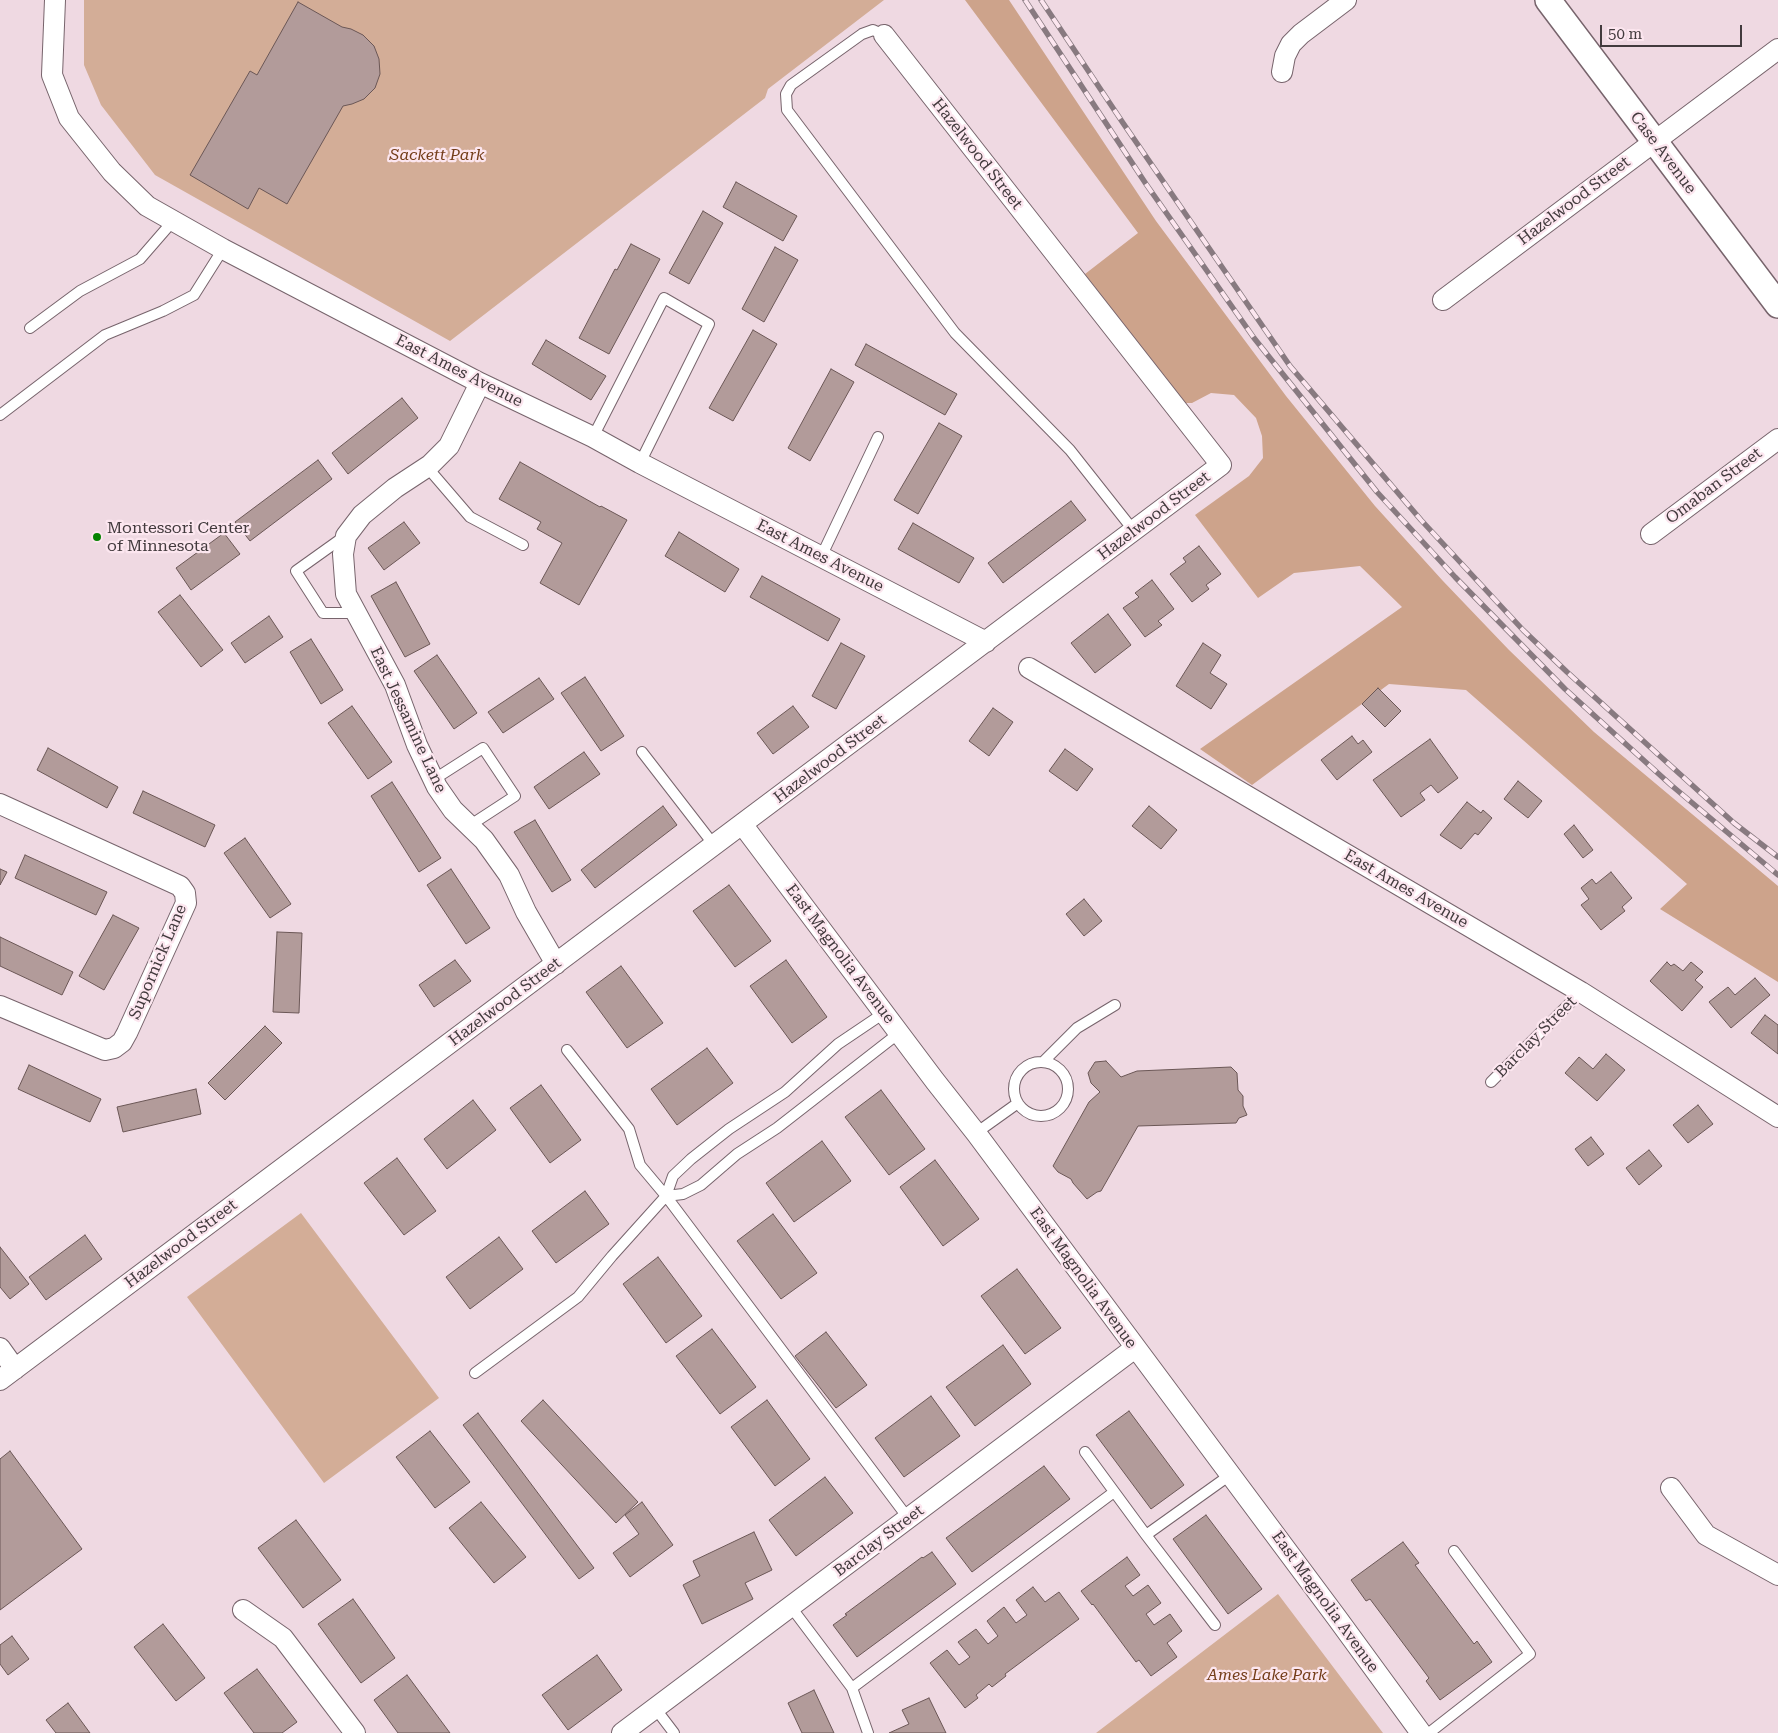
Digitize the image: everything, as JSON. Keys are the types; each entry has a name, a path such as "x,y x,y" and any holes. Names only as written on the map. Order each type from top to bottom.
{"street":[{"name":"East Ames Avenue","path":"55,0 52,74 69,118 112,172 147,206 223,249 480,383 593,437 986,642"},
{"path":"1282,72 1284,56 1291,44 1301,34 1346,0"},
{"name":"Case Avenue","path":"1548,0 1778,305"},
{"name":"Hazelwood Street","path":"8,1374 1221,465 884,35"},
{"name":"Hazelwood Street","path":"1443,300 1778,49"},
{"path":"346,536 362,515 394,488 427,467 449,446 480,383"},
{"name":"Omaban Street","path":"1651,534 1778,439"},
{"name":"East Jessamine Lane","path":"346,536 343,554 346,594 395,685 417,745 433,780 452,810 484,840 508,875 526,912 556,964"},
{"name":"East Ames Avenue","path":"1029,668 1581,992 1778,1117"},
{"name":"Supornick Lane","path":"0,804 180,886 185,893 186,903 122,1042 114,1048 105,1050 0,1006"},
{"name":"East Magnolia Avenue","path":"742,824 976,1133 1421,1733"},
{"path":"0,1348 8,1374"},
{"name":"Barclay Street","path":"622,1733 1135,1348"},
{"path":"1671,1488 1706,1535 1778,1575"},
{"path":"243,1610 284,1638 355,1733"}],"lane":[{"path":"884,35 873,30 862,34 791,85 786,94 787,110 955,333 1070,450 1134,531"},
{"path":"30,328 80,291 140,259 173,221"},
{"path":"0,415 105,335 163,312 194,295 223,249"},
{"path":"593,437 664,298 709,324 640,463"},
{"path":"821,557 878,437"},
{"path":"427,467 470,517 523,545"},
{"path":"346,536 296,571 323,613 356,613"},
{"path":"433,780 483,748 515,796 470,826"},
{"path":"642,752 714,845"},
{"name":"Barclay Street","path":"1491,1082 1581,992"},
{"path":"1043,1062 1077,1028 1115,1006"},
{"path":"475,1373 578,1297 666,1196 673,1176 691,1159 729,1129 786,1092 838,1044 884,1013"},
{"path":"666,1196 683,1194 701,1186 737,1154 777,1128 899,1033"},
{"path":"567,1050 629,1129 640,1165 666,1196 908,1518"},
{"path":"1043,1062 1051,1064 1064,1075 1068,1084 1068,1093 1059,1109 1051,1114 1042,1116 1032,1114 1024,1110 1018,1103 1014,1095 1014,1086 1020,1071 1027,1065 1043,1062"},
{"path":"976,1133 1018,1103"},
{"path":"1085,1452 1215,1625"},
{"path":"1146,1535 1230,1475"},
{"path":"852,1688 1114,1492"},
{"path":"1429,1733 1530,1654 1454,1551"},
{"path":"791,1606 852,1688 868,1733"},
{"path":"655,1708 674,1733"}],"green space":[{"name":"Sackett Park","path":"84,0 884,0 768,89 765,98 450,341 155,175 101,105 84,65"},
{"path":"301,1213 439,1398 324,1483 187,1297"},
{"name":"Ames Lake Park","path":"1278,1594 1383,1733 1096,1733"}],"shaded area":[{"path":"965,0 1009,0 1156,221 1286,396 1375,506 1443,581 1509,650 1594,732 1778,886 1778,982 1660,909 1687,884 1466,690 1389,684 1252,785 1200,749 1402,607 1360,566 1294,573 1258,598 1195,515 1249,476 1263,458 1262,436 1256,418 1234,395 1211,393 1192,403 1181,403 1085,274 1138,233"}],"building":[{"path":"298,2 342,27 363,35 374,46 379,59 380,74 375,88 364,99 343,106 287,204 259,188 248,209 190,175 250,71 257,75"},
{"path":"736,182 797,216 783,241 723,207"},
{"path":"703,211 723,223 689,284 669,273"},
{"path":"631,244 660,259 609,354 579,338 615,269 617,270"},
{"path":"775,247 798,260 764,322 742,309"},
{"path":"753,330 777,344 733,421 709,408"},
{"path":"546,340 606,376 591,400 532,364"},
{"path":"866,344 957,394 945,415 855,365"},
{"path":"831,369 854,382 810,461 788,448"},
{"path":"402,398 418,418 348,474 332,453"},
{"path":"939,423 962,436 918,514 894,500"},
{"path":"318,460 332,479 250,541 235,522"},
{"path":"520,462 627,520 579,605 540,583 562,543 537,529 541,522 499,499"},
{"path":"1071,501 1086,520 1003,583 988,563"},
{"path":"404,522 420,543 384,570 368,548"},
{"path":"913,523 974,558 959,583 898,549"},
{"path":"679,532 739,569 725,592 665,556"},
{"path":"224,533 240,554 191,590 176,568"},
{"path":"1199,546 1221,574 1206,585 1209,589 1192,602 1170,574 1186,562 1183,558"},
{"path":"762,576 840,619 828,641 750,597"},
{"path":"1152,580 1174,609 1158,621 1162,625 1145,637 1123,608 1139,597 1135,593"},
{"path":"396,582 430,644 405,657 371,596"},
{"path":"180,595 223,650 201,667 158,612"},
{"path":"1108,614 1131,645 1095,673 1071,643"},
{"path":"269,616 283,637 245,663 231,643"},
{"path":"311,639 343,690 321,704 290,652"},
{"path":"841,643 865,656 836,709 812,696"},
{"path":"1203,643 1221,655 1210,673 1227,684 1211,709 1176,686"},
{"path":"437,655 477,713 454,729 414,671"},
{"path":"585,677 624,736 601,751 561,693"},
{"path":"539,678 554,699 503,733 488,712"},
{"path":"1378,688 1401,711 1385,727 1362,704"},
{"path":"352,706 392,762 368,779 328,723"},
{"path":"793,706 809,727 773,754 757,733"},
{"path":"993,708 1013,722 989,756 969,741"},
{"path":"1352,736 1358,744 1363,740 1372,752 1337,780 1321,760"},
{"path":"1430,739 1458,778 1438,793 1431,785 1420,793 1425,800 1401,817 1373,780"},
{"path":"48,748 118,787 107,808 37,770"},
{"path":"1065,749 1093,769 1077,791 1049,771"},
{"path":"584,752 600,774 549,809 534,787"},
{"path":"1518,781 1542,801 1528,818 1504,799"},
{"path":"392,782 441,858 419,872 371,796"},
{"path":"143,791 215,825 205,847 133,813"},
{"path":"1467,802 1481,813 1483,810 1492,818 1478,835 1475,833 1461,849 1440,835"},
{"path":"663,806 677,825 595,888 581,870"},
{"path":"1149,806 1177,830 1161,849 1132,826"},
{"path":"535,820 571,880 552,892 514,832"},
{"path":"1574,825 1593,850 1583,858 1564,834"},
{"path":"245,838 291,904 270,918 224,853"},
{"path":"25,855 107,892 96,915 15,878"},
{"path":"0,869 7,872 0,885"},
{"path":"451,869 490,928 466,944 427,885"},
{"path":"1611,872 1632,898 1622,907 1625,911 1601,930 1581,905 1589,899 1581,888 1592,879 1596,884"},
{"path":"729,885 771,941 735,967 693,911"},
{"path":"1084,899 1102,921 1084,936 1066,914"},
{"path":"113,915 139,928 104,990 79,976"},
{"path":"277,932 302,933 299,1013 273,1012"},
{"path":"0,937 73,972 62,995 0,966"},
{"path":"455,960 471,981 434,1007 419,985"},
{"path":"786,960 827,1017 792,1043 750,986"},
{"path":"1667,962 1671,966 1674,964 1683,971 1691,962 1703,972 1695,980 1703,987 1682,1011 1650,981"},
{"path":"621,966 663,1023 627,1048 586,992"},
{"path":"1755,978 1770,995 1731,1028 1709,1002 1728,987 1735,995"},
{"path":"1765,1015 1778,1025 1778,1054 1751,1033"},
{"path":"265,1026 282,1043 225,1100 208,1083"},
{"path":"707,1048 733,1083 677,1125 651,1089"},
{"path":"1606,1054 1625,1070 1597,1101 1565,1073 1579,1057 1593,1069"},
{"path":"1106,1061 1121,1077 1137,1071 1231,1067 1237,1073 1238,1090 1243,1096 1243,1106 1247,1115 1239,1118 1236,1123 1138,1126 1101,1191 1087,1199 1071,1179 1058,1172 1053,1166 1089,1102 1100,1092 1091,1083 1088,1073 1095,1062"},
{"path":"29,1065 101,1099 90,1122 18,1089"},
{"path":"541,1085 581,1140 550,1163 510,1108"},
{"path":"196,1089 201,1114 123,1132 117,1107"},
{"path":"881,1090 925,1149 889,1175 845,1117"},
{"path":"473,1100 496,1130 447,1169 424,1139"},
{"path":"1698,1105 1713,1124 1688,1143 1673,1125"},
{"path":"1591,1137 1604,1154 1588,1166 1575,1149"},
{"path":"822,1141 851,1181 794,1222 766,1183"},
{"path":"1649,1150 1662,1166 1639,1185 1626,1168"},
{"path":"397,1158 436,1211 404,1235 364,1183"},
{"path":"935,1160 979,1219 943,1246 900,1187"},
{"path":"585,1191 609,1224 556,1263 532,1231"},
{"path":"773,1214 817,1273 781,1299 737,1241"},
{"path":"85,1235 102,1259 46,1300 29,1277"},
{"path":"499,1237 523,1269 470,1309 446,1277"},
{"path":"0,1247 29,1284 10,1299 0,1287"},
{"path":"658,1257 702,1316 666,1343 623,1284"},
{"path":"1017,1269 1061,1328 1025,1354 981,1296"},
{"path":"712,1329 756,1387 720,1414 676,1356"},
{"path":"826,1332 867,1385 836,1408 795,1356"},
{"path":"1003,1345 1031,1384 975,1426 946,1387"},
{"path":"931,1396 960,1436 904,1477 875,1438"},
{"path":"543,1400 638,1502 616,1523 521,1421"},
{"path":"767,1400 810,1459 775,1486 731,1427"},
{"path":"1129,1411 1184,1485 1151,1509 1096,1435"},
{"path":"478,1413 594,1568 579,1579 463,1425"},
{"path":"430,1431 470,1482 435,1508 396,1457"},
{"path":"10,1451 82,1549 0,1610 0,1459"},
{"path":"1044,1466 1070,1499 972,1572 946,1538"},
{"path":"825,1477 853,1513 796,1556 769,1520"},
{"path":"481,1502 526,1557 494,1583 449,1528"},
{"path":"642,1502 673,1545 630,1577 613,1553 639,1534 625,1515"},
{"path":"1206,1515 1262,1589 1228,1614 1173,1539"},
{"path":"296,1520 341,1580 303,1608 258,1548"},
{"path":"754,1532 772,1570 745,1583 753,1599 702,1624 683,1585 700,1576 693,1561"},
{"path":"1403,1542 1419,1563 1415,1565 1474,1644 1477,1641 1492,1662 1440,1700 1426,1681 1429,1678 1370,1599 1366,1601 1351,1580"},
{"path":"932,1552 956,1584 857,1657 833,1625 922,1557"},
{"path":"1127,1557 1140,1575 1125,1586 1133,1596 1148,1585 1161,1603 1146,1614 1154,1625 1170,1614 1182,1631 1167,1643 1177,1657 1151,1676 1139,1660 1136,1662 1093,1604 1081,1591"},
{"path":"1033,1587 1045,1602 1059,1592 1079,1619 1005,1674 1006,1676 992,1687 989,1684 976,1695 978,1698 965,1708 930,1663 947,1650 959,1665 970,1657 958,1642 976,1629 988,1644 998,1636 987,1621 1004,1607 1016,1623 1027,1615 1016,1600"},
{"path":"353,1599 395,1658 361,1683 318,1624"},
{"path":"163,1624 205,1678 176,1701 134,1647"},
{"path":"12,1636 29,1659 8,1675 0,1664 0,1645"},
{"path":"597,1655 622,1690 568,1730 542,1695"},
{"path":"257,1669 297,1722 282,1733 254,1733 224,1693"},
{"path":"407,1675 450,1733 398,1733 374,1700"},
{"path":"814,1690 834,1733 802,1733 788,1703"},
{"path":"929,1698 946,1733 889,1733 909,1724 902,1710"},
{"path":"68,1703 90,1733 56,1733 46,1720"}],"railway":[{"path":"1025,0 1146,184 1254,338 1377,492 1455,577 1565,689 1671,785 1778,875"},
{"path":"1041,0 1290,366 1421,520 1523,630 1567,672 1734,823 1778,857"}],"place":[{"name":"Montessori Center of Minnesota","path":"97,537"}]}
